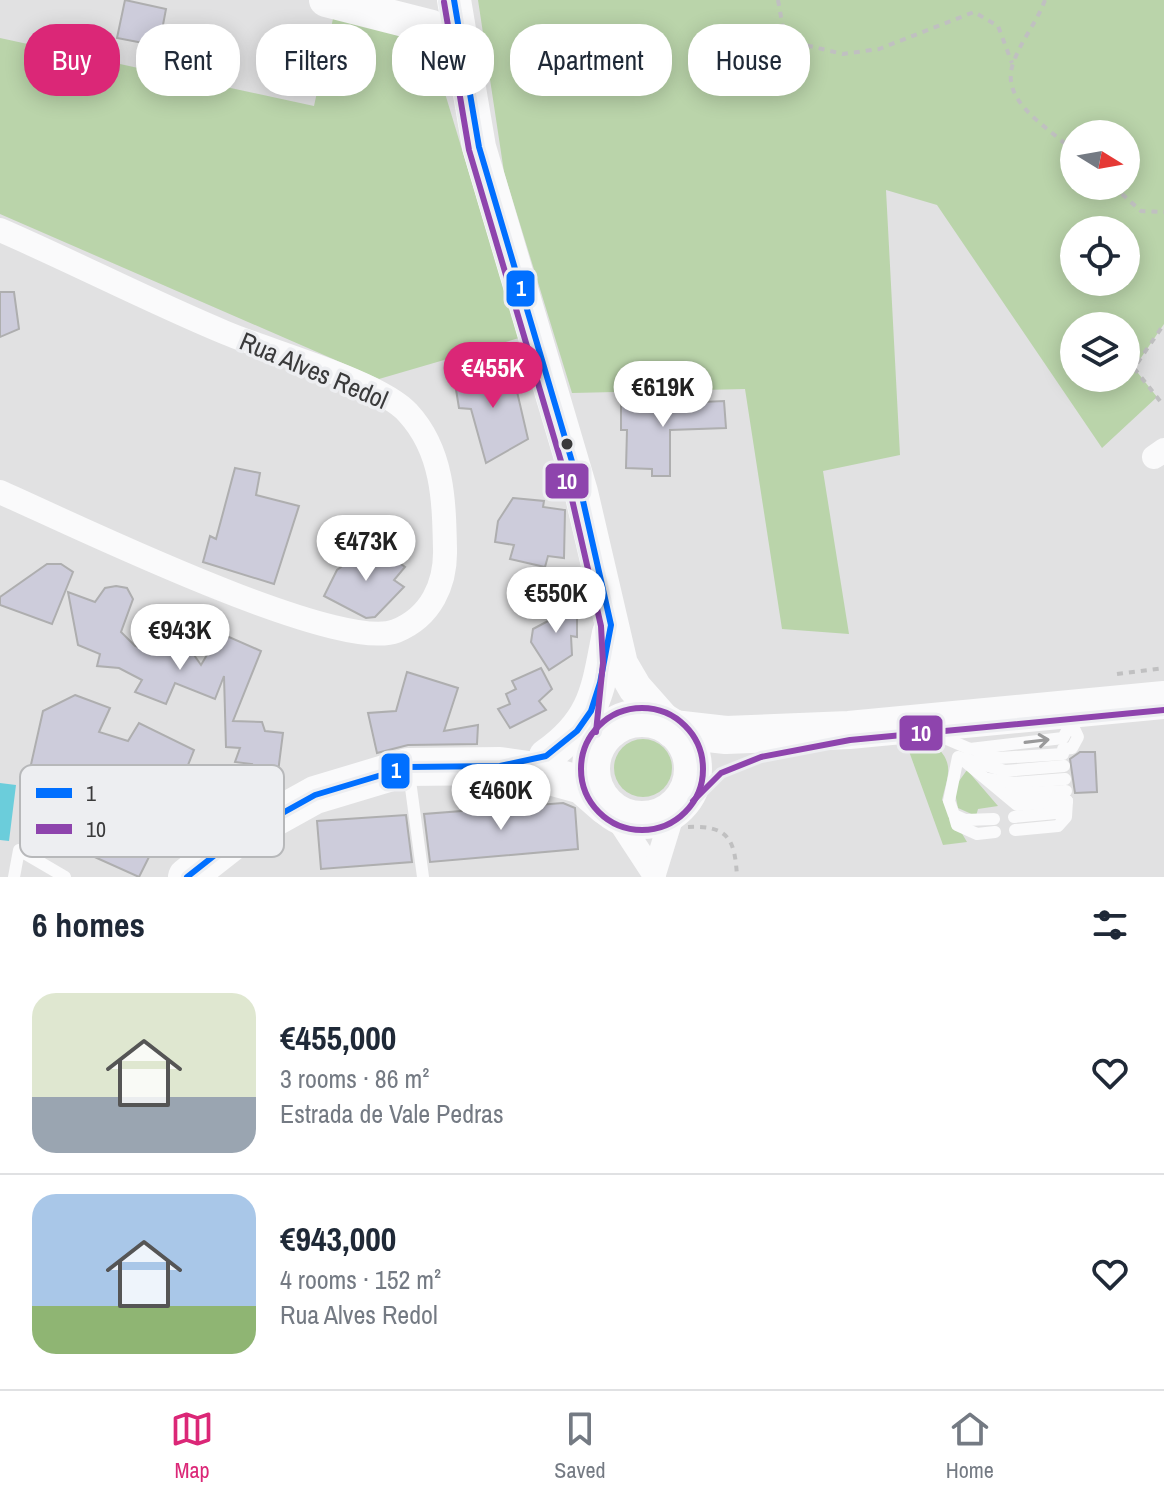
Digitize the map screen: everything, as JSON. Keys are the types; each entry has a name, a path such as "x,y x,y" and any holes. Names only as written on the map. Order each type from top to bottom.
{"main road":[{"path":"326,0 420,24"},
{"path":"454,0 458,24"},
{"path":"470,96 479,147 581,492 621,664 635,688 683,737 692,759 693,775 676,810"},
{"path":"610,810 596,791 591,774 601,739 613,663 611,625"},
{"path":"546,756 577,731 591,711 611,625"},
{"path":"284,811 315,795 408,767 500,766 546,756 601,739 626,719 644,717 670,726 726,735 923,729 1069,749 1156,702"},
{"path":"500,766 582,785 610,810 638,820 652,819 676,810 715,765 751,749 849,730"},
{"path":"187,877 212,857"}],"street":[{"name":"Rua Alves Redol","path":"0,230 226,333 358,383 407,411 431,447 444,491 445,571 427,612 394,632 356,633 254,603 0,492"},
{"path":"610,810 654,874 676,810"}],"lane":[{"path":"923,729 998,758 1069,749"},
{"path":"923,729 1005,794 1069,749"},
{"path":"958,757 1005,771 1069,749"},
{"path":"985,779 1013,783 1069,749"},
{"path":"1015,823 1056,813 1069,749"},
{"path":"958,757 949,801 954,815 994,825"},
{"path":"408,767 423,877"},
{"path":"14,877 20,851"},
{"path":"31,857 65,877"}],"path":[{"path":"778,0 783,28 793,42 843,54 879,49 974,12 998,26 1012,63 1014,98 1060,139"},
{"path":"1012,63 1036,25 1045,0"},
{"path":"1129,200 1141,211 1164,212"},
{"path":"1160,401 1134,368 1164,324"},
{"path":"676,810 723,832 736,848 737,877"}],"green space":[{"path":"478,0 1164,0 1164,324 1140,359 1140,312 1060,312 1060,386 937,205 886,190 900,455 823,471 849,634 782,629 745,389 572,393 504,172 493,96 494,24 482,24"},
{"path":"334,14 392,25 392,96 446,96 519,338 379,379 0,214 0,38 24,43 24,96 120,96 120,64 136,67 136,96 240,96 240,90 256,96 314,106 316,96 376,96 376,24 332,24"},
{"path":"1140,376 1157,397 1102,448 1064,392 1140,392"},
{"path":"643,739 664,747 672,768 664,789 643,797 622,789 614,768 622,747"},
{"path":"931,741 947,762 947,782 942,800 967,842 943,845 906,743"},
{"path":"967,770 998,806 978,809 976,816 958,808 954,788"}],"water":[{"path":"0,783 16,785 9,841 0,840"}],"building":[{"path":"125,0 166,9 163,24 136,24 136,42 120,39"},
{"path":"0,292 14,292 19,329 0,337"},
{"path":"512,370 528,439 486,463 471,409 459,408 454,377"},
{"path":"621,400 680,400 680,403 724,401 726,428 670,430 670,476 652,476 652,469 626,468 627,430 621,430"},
{"path":"235,468 260,473 256,495 299,506 274,584 203,562 210,536 216,539"},
{"path":"513,498 544,501 543,507 565,510 564,558 548,556 545,567 510,559 514,545 495,542 498,521"},
{"path":"373,544 405,567 394,580 404,587 375,617 366,618 324,596 337,570"},
{"path":"47,564 61,564 73,572 52,624 0,605 0,597"},
{"path":"105,588 127,588 133,599 121,632 135,646 153,652 160,639 180,635 201,665 220,633 261,651 233,721 262,722 265,731 283,733 279,765 235,762 240,748 226,747 224,676 215,699 175,683 166,704 135,692 142,680 119,668 97,666 100,654 78,645 68,592 95,602"},
{"path":"553,603 577,604 577,637 571,636 572,655 549,670 531,642 533,629 550,620"},
{"path":"541,668 552,689 539,701 546,710 510,728 498,709 510,704 506,694 516,689 512,681"},
{"path":"407,672 458,688 444,731 478,725 477,744 408,745 377,753 368,713 396,711"},
{"path":"75,695 110,708 99,732 128,741 139,723 194,750 188,765 31,765 43,711"},
{"path":"1080,752 1095,752 1097,792 1075,793 1070,759"},
{"path":"563,803 575,808 578,849 430,862 424,814"},
{"path":"406,815 412,862 321,869 317,821"},
{"path":"95,857 149,857 139,877"}],"transit line":[{"name":"1","path":"284,812 315,795 408,767 500,766 546,756 577,731 591,711 600,683 611,625 581,492 479,147 454,0"},
{"name":"10","path":"444,2 469,150 571,495 601,626 603,663 596,732"},
{"name":"10","path":"642,708 665,713 685,726 698,746 703,769 698,792 685,812 665,825 642,830 619,825 599,812 586,792 581,769 586,746 599,726 619,713 642,708"},
{"name":"10","path":"693,801 721,773 761,757 850,740 1164,710"},
{"name":"1","path":"187,877 212,857"}]}
